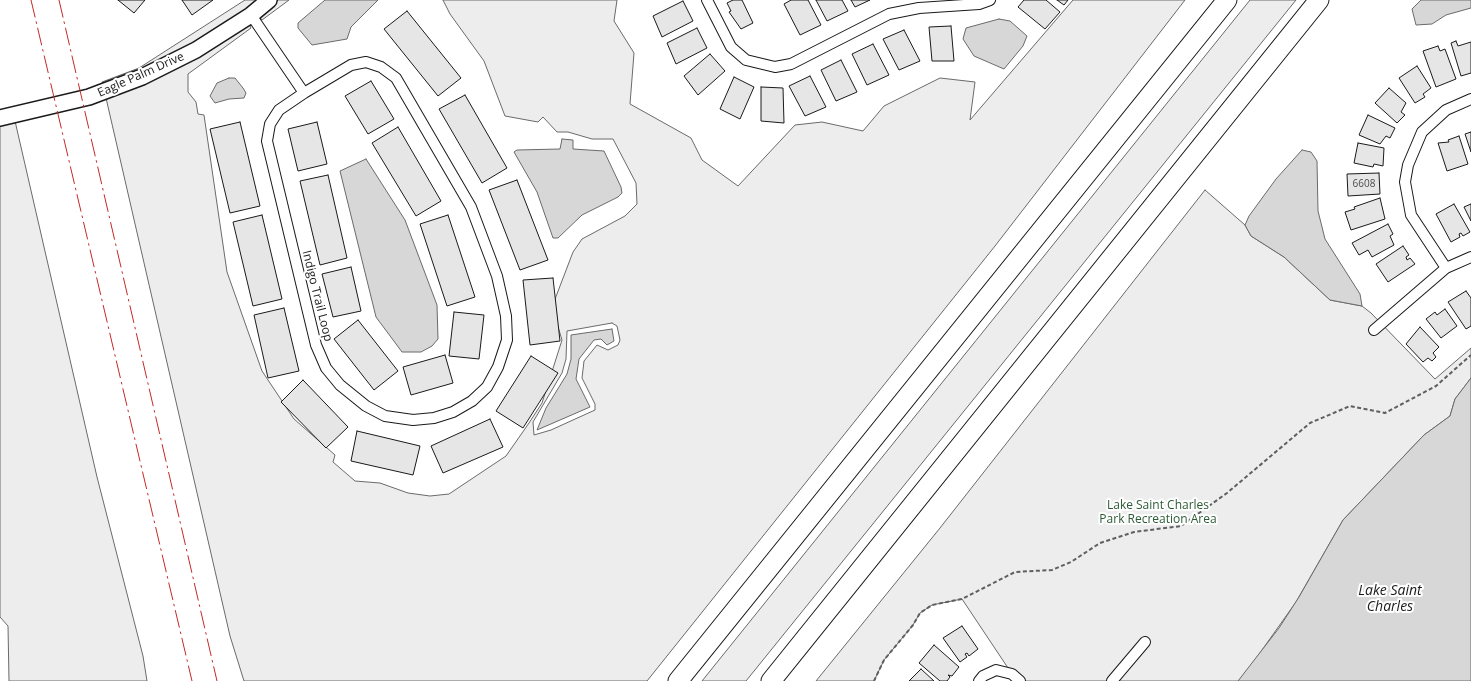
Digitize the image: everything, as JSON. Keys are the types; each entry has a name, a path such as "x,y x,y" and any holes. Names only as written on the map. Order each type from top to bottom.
{"highway":[{"path":"678,681 1227,0"},
{"path":"770,681 1319,0"}],"street":[{"name":"Eagle Palm Drive","path":"0,118 89,97 142,77 196,50 251,15 269,0"},
{"path":"707,0 730,47 746,60 775,67 791,64 889,14 919,8 979,4 990,0"},
{"path":"251,15 304,93"},
{"name":"Indigo Trail Loop","path":"366,62 381,67 396,78 471,207 497,276 506,316 507,340 498,366 487,387 472,401 453,412 434,418 413,420 384,416 366,406 340,385 326,368 316,345 268,141 270,124 279,110 304,93 351,64 366,62"},
{"path":"1446,268 1411,215 1405,182 1408,165 1422,132 1446,110 1471,99"},
{"path":"1374,330 1446,268 1471,257"},
{"path":"1112,681 1145,642"},
{"path":"979,681 983,676 996,670 1012,674 1020,681"}],"path":[{"path":"874,681 884,660 920,613 932,605 962,599 1015,572 1052,570 1071,562 1100,543 1134,532 1181,526 1226,493 1310,423 1350,406 1384,413 1436,386 1471,355"}],"shaded area":[{"path":"245,0 260,0 193,45 140,71 103,85 102,82 139,68"},
{"path":"278,0 289,0 262,20 259,16"},
{"path":"443,0 617,0 614,21 634,53 630,104 691,138 702,160 738,186 795,125 822,122 863,131 884,106 940,78 975,82 970,120 1073,0 1185,0 995,246 647,681 244,681 230,636 106,98 249,24 251,28 188,74 188,92 196,102 198,114 204,115 227,272 262,371 294,419 335,455 333,462 355,481 380,483 408,493 430,496 449,494 506,456 542,403 562,340 552,307 573,252 582,239 625,216 637,204 636,183 613,139 592,139 568,132 557,132 543,117 538,122 505,116 484,61 450,14","holes":["612,323 617,326 620,340 618,345 608,350 597,345 584,361 582,378 595,404 595,410 551,430 534,435 533,422 562,373 566,359 567,331"]},
{"path":"1250,0 1296,0 746,681 702,681"},
{"path":"15,121 97,477 143,656 147,681 9,681 8,626 0,617 0,125"},
{"name":"Lake Saint Charles Park Recreation Area","path":"1205,190 1245,225 1251,236 1284,257 1330,300 1362,306 1371,313 1435,379 1471,348 1471,378 1455,399 1450,416 1424,435 1343,520 1296,602 1238,681 1020,681 1012,674 962,599 932,605 920,613 913,625 884,660 874,681 816,681 940,528"}],"water":[{"path":"325,0 378,0 351,27 347,39 312,45 298,28 298,23"},
{"path":"1421,0 1471,0 1471,8 1446,15 1432,24 1416,25 1412,9"},
{"path":"999,19 1010,21 1027,36 1023,46 1004,69 974,56 963,39 966,28"},
{"path":"229,78 235,78 243,88 246,93 244,98 229,99 215,103 210,96 217,83"},
{"path":"562,139 573,140 573,149 604,151 622,193 618,197 582,215 558,238 553,238 537,192 514,152 517,150 560,149"},
{"path":"1302,150 1311,152 1317,161 1318,211 1325,239 1360,294 1362,306 1330,300 1284,257 1251,236 1245,225 1249,216 1276,179"},
{"path":"366,159 405,220 437,305 438,339 432,346 421,352 402,352 376,317 340,171"},
{"path":"612,329 614,341 607,345 601,339 594,340 579,359 576,379 590,407 537,430 546,408 567,374 571,359 571,335"},
{"name":"Lake Saint Charles","path":"1471,378 1471,681 1238,681 1279,628 1343,520 1424,435 1450,416 1455,399"}],"building":[{"path":"118,0 145,0 134,13"},
{"path":"182,0 213,0 192,15"},
{"path":"733,0 742,0 753,23 741,29 729,12 731,11 727,3"},
{"path":"791,0 808,0 821,25 800,35 784,4"},
{"path":"816,0 842,0 848,11 827,21"},
{"path":"851,0 870,0 855,7"},
{"path":"1024,0 1046,0 1060,12 1045,29 1018,7"},
{"path":"1057,0 1068,0 1064,5"},
{"path":"683,1 693,21 662,37 653,16"},
{"path":"407,11 461,78 438,96 384,29"},
{"path":"951,26 954,61 932,61 929,27"},
{"path":"697,28 707,48 676,64 667,43"},
{"path":"904,30 920,61 899,70 883,39"},
{"path":"1456,41 1458,46 1471,42 1471,73 1461,76 1451,43"},
{"path":"873,44 889,75 867,85 852,54"},
{"path":"1438,46 1440,51 1445,49 1456,79 1436,87 1423,51"},
{"path":"710,54 725,71 698,95 684,76"},
{"path":"841,60 857,92 836,101 821,70"},
{"path":"1417,66 1431,88 1423,94 1425,97 1415,103 1399,78"},
{"path":"810,76 826,107 805,116 789,86"},
{"path":"734,77 754,87 740,119 720,109"},
{"path":"371,81 394,119 368,134 345,96"},
{"path":"761,87 783,88 784,123 761,121"},
{"path":"1389,88 1406,103 1401,112 1405,115 1397,123 1375,103"},
{"path":"465,95 507,168 482,183 439,109"},
{"path":"1368,115 1395,128 1390,138 1386,136 1380,144 1359,135"},
{"path":"240,122 260,206 230,213 210,129"},
{"path":"317,122 327,164 298,171 288,129"},
{"path":"398,127 441,201 416,216 372,143"},
{"path":"1471,132 1471,152 1465,134"},
{"path":"1459,136 1468,164 1447,171 1438,143 1449,142 1448,140"},
{"path":"1358,143 1384,148 1383,166 1374,164 1373,167 1354,163"},
{"path":"1379,173 1380,194 1348,196 1347,174"},
{"path":"328,175 347,258 320,265 300,181"},
{"path":"517,180 548,260 520,270 489,190"},
{"path":"1380,198 1385,219 1351,230 1345,212"},
{"path":"1454,204 1470,232 1463,236 1461,233 1459,234 1460,237 1451,242 1436,214"},
{"path":"1471,204 1471,221 1464,207"},
{"path":"262,215 282,299 253,306 233,222"},
{"path":"448,215 475,297 447,306 420,224"},
{"path":"1388,224 1393,234 1390,236 1394,245 1372,257 1368,250 1359,255 1352,243"},
{"path":"1403,246 1409,255 1406,257 1407,260 1410,258 1415,264 1388,282 1376,264"},
{"path":"351,267 361,311 333,317 322,274"},
{"path":"553,278 560,341 530,345 523,280"},
{"path":"1466,291 1471,298 1471,326 1466,329 1448,302"},
{"path":"284,308 299,371 268,378 254,315"},
{"path":"1445,309 1457,326 1441,338 1426,319 1435,312 1437,315"},
{"path":"454,312 484,315 479,359 449,356"},
{"path":"358,320 398,371 374,390 334,339"},
{"path":"1420,327 1439,347 1433,353 1436,357 1432,361 1428,358 1423,362 1406,344"},
{"path":"445,355 453,383 411,395 403,367"},
{"path":"531,356 558,373 523,428 496,411"},
{"path":"303,380 348,427 326,448 281,402"},
{"path":"490,419 503,447 443,473 431,446"},
{"path":"357,431 420,446 413,475 351,461"},
{"path":"962,626 978,649 969,656 967,653 965,654 967,657 960,662 943,638"},
{"path":"934,645 959,667 952,676 948,675 950,677 947,681 940,681 919,663"},
{"path":"921,669 934,681 909,681"}],"power":[{"path":"31,0 192,681"},
{"path":"59,0 217,681"}]}
